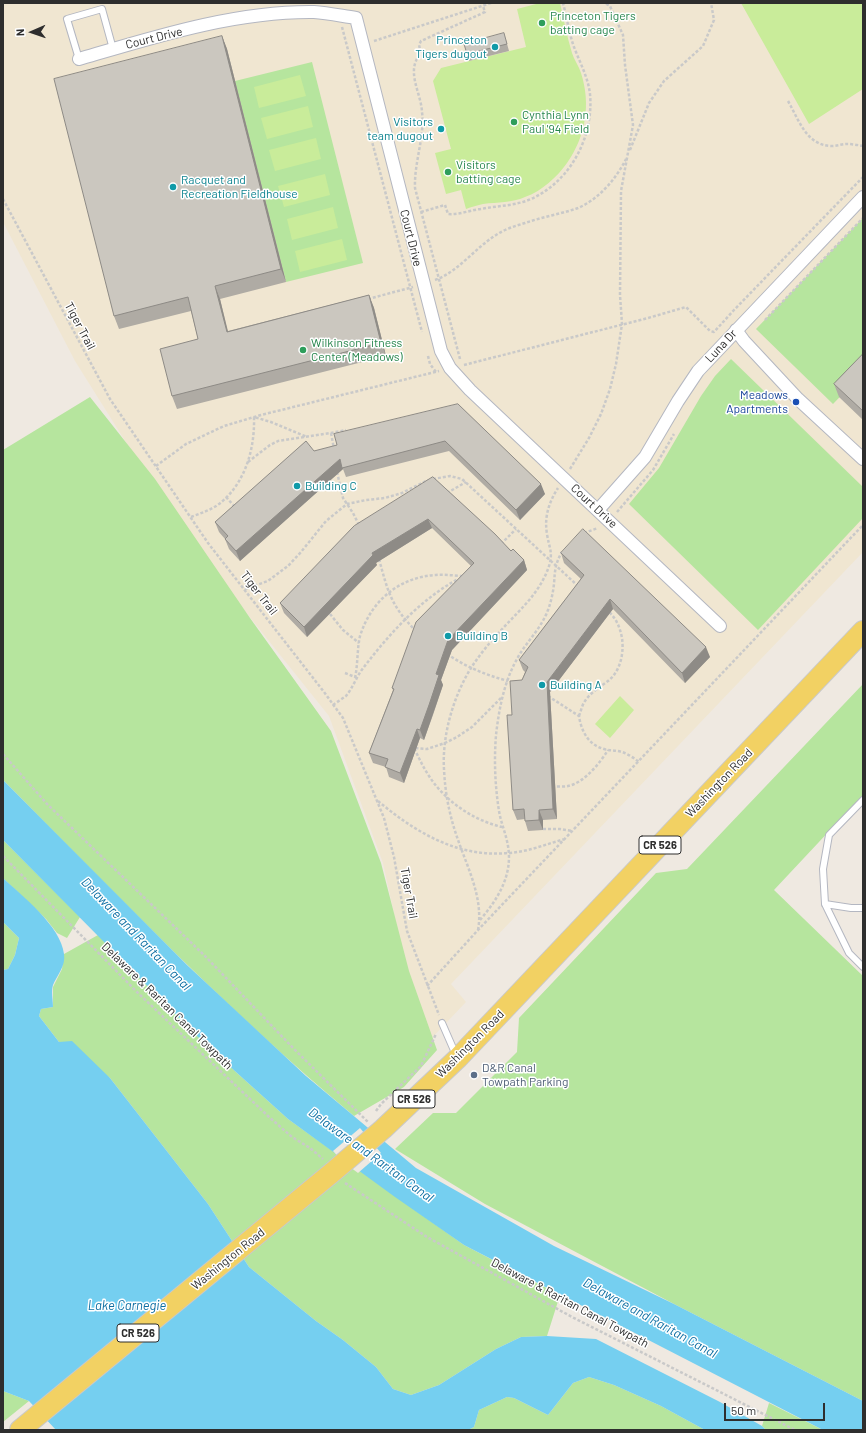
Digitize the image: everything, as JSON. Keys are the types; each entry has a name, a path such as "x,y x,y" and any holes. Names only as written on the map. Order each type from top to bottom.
{"main road":[{"name":"Washington Road","path":"26,1425 337,1168 370,1132 458,1058 863,632"}],"street":[{"name":"Court Drive","path":"79,59 152,37 226,21 283,13 316,12 356,18 441,351 456,366 470,390 720,626"},
{"name":"Luna Dr","path":"598,510 645,457 678,401 698,371 863,197"},
{"path":"736,330 744,342 798,399 863,459"}],"lane":[{"path":"79,59 67,18 102,9 113,49"},
{"path":"863,800 829,835 823,869 825,904 849,953 863,967"},
{"path":"825,904 851,908 863,908"},
{"path":"442,1023 458,1058"}],"path":[{"path":"347,49 491,3"},
{"path":"421,212 445,205 448,214 452,214 515,204 526,201 541,193 566,174 579,152 586,136 591,112 590,92 585,70 574,46 563,3"},
{"path":"364,299 410,288 443,277 476,249 497,234 539,218 579,207 597,196 618,173 627,156 649,103 664,81 703,46 714,20 711,3"},
{"path":"456,366 438,278 415,188 422,110 413,70 416,58 421,53 419,45 421,41 485,12 483,6"},
{"path":"339,15 422,333"},
{"path":"788,101 803,129 811,140 818,144 832,146 849,144 863,146"},
{"path":"156,466 186,444 224,426 686,307 710,331 714,332 863,177"},
{"name":"Tiger Trail","path":"3,199 108,397 208,543 343,718 384,818 394,857 407,931 442,1023"},
{"path":"428,355 430,364 436,372"},
{"path":"254,418 276,424 307,437"},
{"path":"191,517 207,511 219,504 238,483 248,462 254,418"},
{"path":"248,462 270,445 278,441 290,438 331,434 346,430"},
{"path":"331,434 335,454"},
{"path":"336,470 340,488 347,504 356,518 360,529"},
{"path":"245,589 268,581 288,566 326,521 347,504 391,497 424,481 450,476 462,479 466,482 578,586"},
{"path":"445,494 466,482"},
{"path":"226,497 235,508"},
{"path":"427,986 478,930 863,525"},
{"path":"496,549 516,529"},
{"path":"377,554 388,592 396,607 419,634"},
{"path":"333,705 346,695 363,668 405,619 419,606 464,576 469,571"},
{"path":"354,681 360,636 366,620 375,605 388,592 399,585 419,577 437,575 464,576"},
{"path":"606,608 618,623 623,646 622,657 617,670 610,680 590,695 585,701 579,716 582,729 590,741 598,747 624,753 639,762"},
{"path":"330,614 343,630 359,643"},
{"path":"442,650 462,664 514,683"},
{"path":"345,673 355,677"},
{"path":"546,694 579,716"},
{"path":"502,697 472,727 457,737 427,749 414,748 429,776 446,797 464,811 483,821 502,827"},
{"path":"551,787 567,786 579,781 585,777 602,759 608,750"},
{"path":"3,754 47,804 205,956 294,1049 370,1132"},
{"path":"377,801 403,822 418,831 439,841 472,852 509,853 536,848 566,839"},
{"path":"543,829 573,831"},
{"name":"Delaware & Raritan Canal Towpath","path":"3,856 137,992 292,1137 310,1148 427,1236 572,1317 795,1430"},
{"path":"373,1117 380,1104 421,1066 442,1023"}],"shaded area":[{"path":"3,3 863,3 863,552 451,984 466,1002 428,1042 412,997 383,863 329,716 184,535 75,361 3,222"}],"green space":[{"name":"Cynthia Lynn Paul '94 Field","path":"540,3 560,3 572,53 581,73 586,96 586,108 585,120 579,142 563,168 549,183 537,191 515,200 483,204 466,209 461,190 446,194 435,153 451,149 433,81 441,68 526,47 517,9"},
{"path":"741,3 863,3 863,89 809,124"},
{"path":"312,62 363,263 286,282 235,81"},
{"path":"300,75 306,96 259,108 254,87"},
{"path":"308,106 313,127 267,139 261,118"},
{"path":"316,138 321,159 275,171 269,150"},
{"path":"325,174 330,195 284,207 278,186"},
{"path":"333,207 338,228 292,240 287,219"},
{"path":"863,218 863,373 833,404 756,329"},
{"path":"342,239 347,260 300,272 295,251"},
{"path":"731,359 863,487 863,518 758,630 629,504 659,468 701,396 715,376"},
{"path":"90,397 155,479 250,618 331,731 381,863 409,971 437,1050 404,1087 354,1116 262,1036 174,952 3,780 3,450"},
{"path":"863,684 863,795 774,890 863,976 863,1401 674,1304 485,1204 395,1149 433,1113 456,1113 517,1052 519,1018 656,873 687,869"},
{"path":"620,696 634,710 610,738 595,724"},
{"path":"3,840 80,917 67,938 57,933 46,919 3,878"},
{"path":"3,922 19,938 15,955 8,969 3,970"},
{"path":"98,935 206,1045 288,1119 464,1245 560,1295 547,1336 521,1337 496,1349 439,1385 411,1395 393,1389 376,1367 249,1267 208,1204 110,1078 59,1042 39,1016 41,1009 53,1007 53,987 62,969 64,954"},
{"path":"589,1377 614,1385 661,1406 705,1430 468,1430 474,1427 479,1410 507,1397 514,1398 548,1415 573,1383"},
{"path":"3,1391 29,1401 3,1422"},
{"path":"769,1403 823,1430 766,1430 762,1426"}],"water":[{"name":"Delaware and Raritan Canal","path":"3,780 187,965 306,1076 416,1168 554,1246 674,1304 863,1401 863,1430 823,1430 464,1245 288,1119 206,1045 3,840"},
{"name":"Lake Carnegie","path":"3,878 40,912 56,933 64,954 64,962 52,987 53,1007 41,1009 39,1016 59,1042 72,1041 110,1078 208,1204 249,1267 376,1367 393,1389 411,1395 439,1385 496,1349 521,1337 547,1336 596,1339 720,1402 762,1426 766,1430 705,1430 661,1406 614,1385 589,1377 573,1383 548,1415 514,1398 507,1397 479,1410 474,1427 468,1430 56,1430 29,1401 3,1391 3,970 8,969 15,955 19,938 3,922"}],"pier":[{"path":"360,1128 381,1153 358,1173 342,1161 333,1151"}],"building":[{"path":"504,33 507,44 467,54 464,44"},
{"name":"Racquet and Recreation Fieldhouse","path":"222,36 281,269 215,286 227,332 369,295 381,343 172,396 160,349 198,339 188,297 114,316 54,79"},
{"path":"863,354 863,411 834,384"},
{"name":"Building C","path":"458,404 541,484 516,510 445,441 342,468 340,459 236,551 225,539 228,536 215,522 306,441 314,451 337,445 334,434"},
{"name":"Building B","path":"433,477 495,534 511,551 513,549 524,560 448,640 436,674 439,675 420,730 417,729 400,773 385,767 388,759 369,753 394,689 392,688 416,622 474,563 428,519 372,553 373,555 304,627 280,603 354,526"},
{"name":"Building A","path":"583,529 706,647 682,673 610,599 547,682 553,809 539,810 539,820 525,821 524,809 513,810 507,715 512,715 510,681 522,680 528,667 519,660 584,575 561,553"}],"place":[{"name":"Princeton Tigers batting cage","path":"542,23"},
{"name":"Princeton Tigers dugout","path":"495,47"},
{"name":"Cynthia Lynn Paul '94 Field","path":"514,122"},
{"name":"Visitors team dugout","path":"441,129"},
{"name":"Visitors batting cage","path":"448,172"},
{"name":"Racquet and Recreation Fieldhouse","path":"173,187"},
{"name":"Wilkinson Fitness Center (Meadows)","path":"303,350"},
{"name":"Meadows Apartments","path":"796,402"},
{"name":"Building C","path":"297,486"},
{"name":"Building B","path":"448,636"},
{"name":"Building A","path":"542,685"},
{"name":"D&R Canal Towpath Parking","path":"474,1075"}]}
